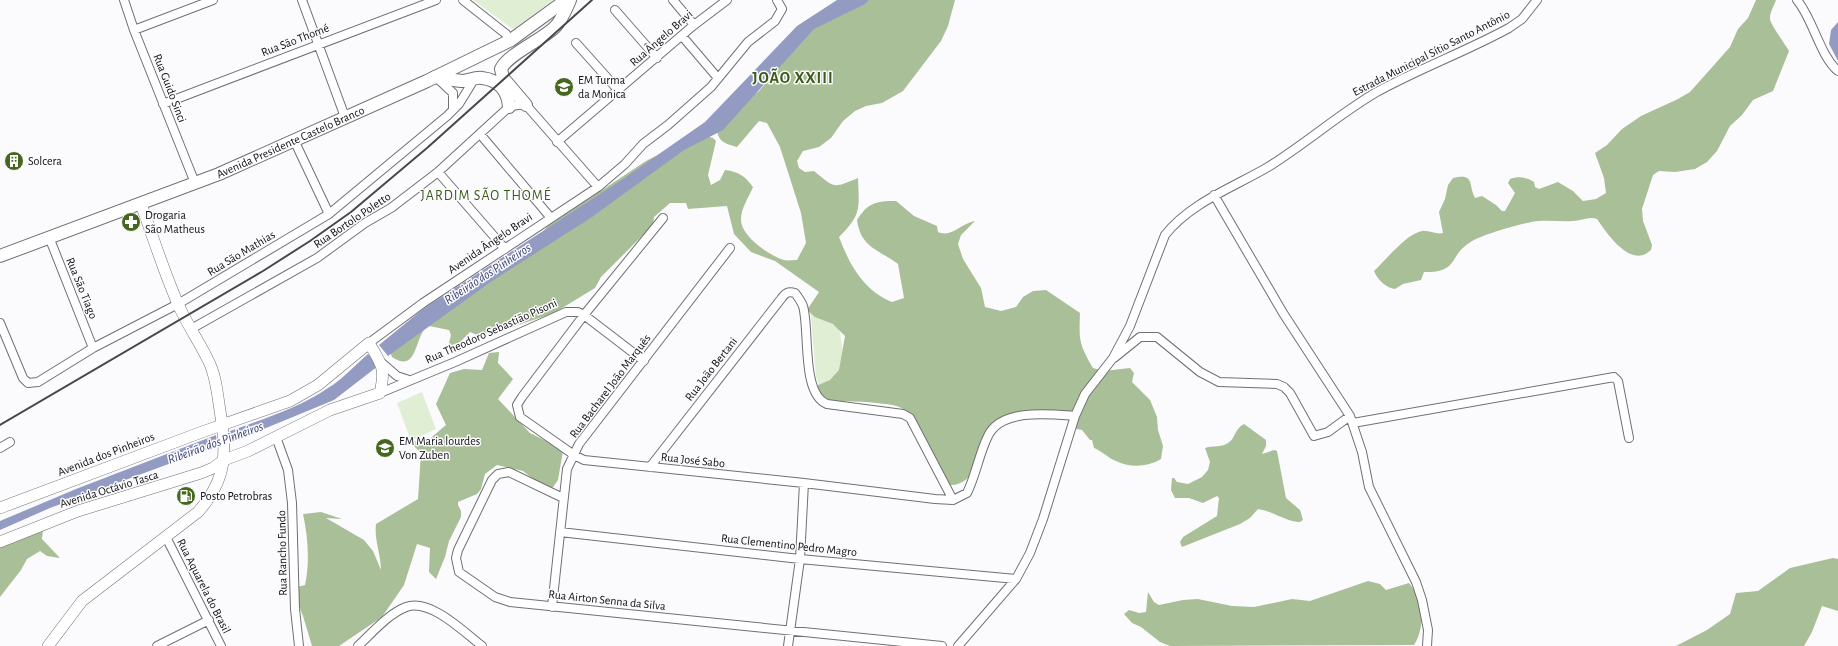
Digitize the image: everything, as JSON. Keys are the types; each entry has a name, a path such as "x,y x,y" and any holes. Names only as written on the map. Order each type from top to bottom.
{"main road":[{"name":"Avenida Presidente Castelo Branco","path":"0,256 195,183 345,118 511,40 566,0"},
{"path":"526,106 503,78 501,69 507,61 555,27 570,0"},
{"path":"435,77 463,81 483,78 502,87 508,95 509,107"}],"street":[{"name":"Rua Guido Sinci","path":"124,0 134,30 195,183"},
{"path":"134,30 213,0"},
{"path":"302,0 345,118"},
{"name":"Rua São Thomé","path":"163,104 436,0"},
{"path":"463,0 506,34 511,40"},
{"path":"673,0 694,25"},
{"name":"Rua Ângelo Bravi","path":"557,142 619,91 694,25 727,0"},
{"name":"Avenida Ângelo Bravi","path":"223,429 305,394 371,347 423,302 598,187 625,164 643,144 668,125 710,87 748,42 775,21 781,12 781,6 777,0"},
{"name":"Estrada Municipal Sítio Santo Antônio","path":"1113,358 1130,326 1165,235 1173,225 1214,195 1241,183 1291,153 1374,94 1509,28 1522,19 1536,0"},
{"path":"1797,0 1805,11 1823,49 1838,71"},
{"path":"615,10 657,58"},
{"path":"682,36 717,77"},
{"path":"576,43 619,91"},
{"path":"435,77 453,93 453,109"},
{"name":"Rua São Mathias","path":"0,323 23,378 28,383 38,382 93,348 178,304 330,214 366,185 459,104 475,78"},
{"path":"509,107 522,104 526,106 598,187"},
{"name":"Rua Bortolo Poletto","path":"191,330 317,258 365,223 391,208 438,172 509,107"},
{"path":"480,134 552,218"},
{"path":"294,140 330,214"},
{"path":"438,172 505,248"},
{"path":"1214,195 1283,313 1352,420 1362,452 1369,487 1416,582 1422,600 1428,630 1427,646"},
{"path":"48,646 82,601 198,512 208,500 219,480 224,460 225,448 223,429 217,390 209,361 178,304 141,204"},
{"name":"Rua José Sabo","path":"663,218 584,315 522,397 517,405 520,417 574,455 584,460 953,500"},
{"name":"Rua São Tiago","path":"48,237 93,348"},
{"name":"Rua Bacharel João Marquês","path":"552,606 568,469 579,444 730,248"},
{"name":"Rua João Bertani","path":"650,467 788,292 795,293 803,307 812,385 818,399 828,404 903,414 910,418 953,500"},
{"name":"Rua Theodoro Sebastião Pisoni","path":"224,460 276,437 330,410 380,393 455,362 561,314 578,312 584,315"},
{"path":"584,315 644,361"},
{"path":"958,646 1016,579 1030,553 1043,519 1075,416 1085,394 1113,358 1123,352 1140,337 1157,337 1200,372 1219,382 1277,384 1284,387 1290,393 1314,436 1328,432 1352,420 1614,377 1618,381 1630,438"},
{"path":"371,347 382,364 397,376 409,380"},
{"path":"380,393 383,378 382,364"},
{"path":"953,500 967,493 988,435 1000,422 1011,418 1043,414 1075,416"},
{"name":"Avenida dos Pinheiros","path":"0,508 202,432 223,429"},
{"name":"Rua Rancho Fundo","path":"276,437 288,470 292,503 295,609 299,646"},
{"path":"0,448 10,442"},
{"name":"Avenida Octávio Tasca","path":"0,542 78,511 200,474 213,468 224,460"},
{"name":"Rua Airton Senna da Silva","path":"564,498 509,472 498,474 492,480 456,558 459,572 494,597 510,602 942,646"},
{"path":"788,646 800,559 804,483"},
{"name":"Rua Clementino Pedro Magro","path":"560,532 800,559 1016,579"},
{"name":"Rua Aquarela do Brasil","path":"166,536 221,646"},
{"path":"358,646 401,609 413,605 420,605 434,611 482,646"},
{"path":"157,646 208,620"}],"green space":[{"path":"473,0 553,0 514,30"},
{"path":"845,0 955,0 948,26 941,41 903,91 882,103 866,106 855,111 843,121 831,138 819,147 803,151 797,161 799,168 805,172 814,171 830,184 843,184 858,178 858,210 852,222 839,237 853,267 859,276 873,291 892,302 904,298 898,264 866,242 859,229 857,220 865,210 873,204 896,201 914,216 937,226 938,232 943,233 952,232 965,224 975,221 961,235 958,244 963,259 981,288 985,307 1001,311 1016,307 1023,297 1033,291 1046,290 1080,313 1080,336 1082,347 1093,368 1104,371 1130,368 1134,373 1132,382 1150,400 1157,417 1158,430 1163,446 1161,459 1150,464 1138,466 1121,463 1113,460 1094,448 1092,440 1090,440 1082,430 1068,427 1068,418 1062,411 1024,412 995,426 998,431 992,432 977,466 971,474 958,484 949,485 920,432 903,409 886,404 821,399 816,386 830,380 839,370 845,336 833,324 815,317 807,310 819,292 775,261 751,252 734,234 727,206 688,209 686,203 670,203 654,217 653,225 601,277 595,288 554,313 501,331 477,335 470,332 460,342 452,345 449,343 451,335 449,330 429,326 422,332 413,356 405,361 399,361 392,357 390,351 535,241 548,226 646,161 699,134 713,138 716,141 708,175 711,185 720,180 725,170 741,175 753,187 741,215 742,225 745,232 764,250 778,258 784,260 797,260 806,243 801,213 780,147 767,123 759,121 737,147 724,142 720,138 716,125 759,91 815,24"},
{"path":"1756,0 1776,0 1770,21 1789,51 1773,91 1753,100 1742,115 1730,126 1717,151 1707,162 1695,169 1675,172 1659,171 1653,175 1642,209 1643,221 1652,245 1651,250 1643,255 1635,255 1627,252 1613,240 1597,219 1591,218 1576,221 1539,221 1506,228 1474,240 1460,251 1449,266 1436,271 1424,272 1421,280 1403,284 1395,289 1382,283 1377,277 1374,271 1409,237 1422,231 1443,233 1439,212 1445,199 1448,185 1453,178 1468,178 1475,198 1482,196 1502,211 1505,211 1515,193 1508,183 1510,179 1525,178 1531,180 1534,182 1535,187 1539,189 1558,182 1573,191 1583,201 1596,199 1606,193 1604,178 1595,153 1607,145 1622,129 1641,116 1690,92 1730,47 1738,29 1748,18"},
{"path":"810,306 823,310 838,319 845,366 859,397 819,385 816,377"},
{"path":"499,352 498,363 513,379 498,399 530,433 563,451 558,480 551,490 546,489 523,471 497,465 485,474 481,489 477,494 458,502 461,517 449,541 445,557 436,579 429,572 430,548 417,544 404,585 382,617 339,646 312,646 296,599 297,587 305,585 308,567 307,541 303,514 321,512 342,519 326,518 364,540 373,551 381,570 376,536 376,524 418,499 421,453 411,443 411,441 426,442 446,425 436,404 450,373 464,369 482,370 489,353"},
{"path":"422,392 436,429 411,441 397,403"},
{"path":"1244,424 1266,440 1266,446 1262,454 1274,450 1277,451 1286,498 1300,510 1303,520 1300,522 1295,522 1258,509 1250,518 1240,524 1182,547 1180,542 1183,537 1217,516 1219,498 1217,496 1203,503 1189,498 1175,498 1171,490 1172,478 1174,478 1177,482 1188,484 1202,477 1208,470 1210,462 1205,448 1228,443 1231,441 1238,428"},
{"path":"43,530 42,539 60,558 47,556 40,551 27,559 21,570 0,597 0,546"},
{"path":"1833,558 1838,559 1838,611 1822,606 1812,632 1804,646 1676,646 1707,630 1730,614 1736,593 1758,591 1790,568"},
{"path":"1368,581 1380,584 1386,590 1409,583 1417,597 1421,613 1420,630 1414,645 1170,646 1160,642 1141,627 1132,623 1124,614 1129,610 1139,613 1146,612 1148,592 1154,602 1159,605 1183,600 1198,599 1232,606 1254,607 1292,599 1310,601"}],"water":[{"name":"Ribeirão dos Pinheiros","path":"837,0 869,0 865,4 814,29 723,130 684,150 592,217 492,281 388,356 379,345 423,309 623,179 705,122 797,26"},
{"path":"1838,22 1838,61 1829,44 1831,30"},
{"path":"368,354 378,366 334,400 232,442 230,431 280,412 317,395 339,380"},
{"name":"Ribeirão dos Pinheiros","path":"216,435 217,446 50,508 0,530 0,521 76,489"}],"railway":[{"path":"0,425 263,271 310,241 351,212 427,148 592,0"}],"place":[{"name":"EM Turma da Monica","path":"564,87"},
{"name":"Solcera","path":"14,161"},
{"name":"Drogaria São Matheus","path":"131,222"},
{"name":"EM Maria lourdes Von Zuben","path":"385,448"},
{"name":"Posto Petrobras","path":"186,496"}],"district":[{"name":"JOÃO XXIII","path":"793,77"},
{"name":"JARDIM SÃO THOMÉ","path":"486,195"}]}
